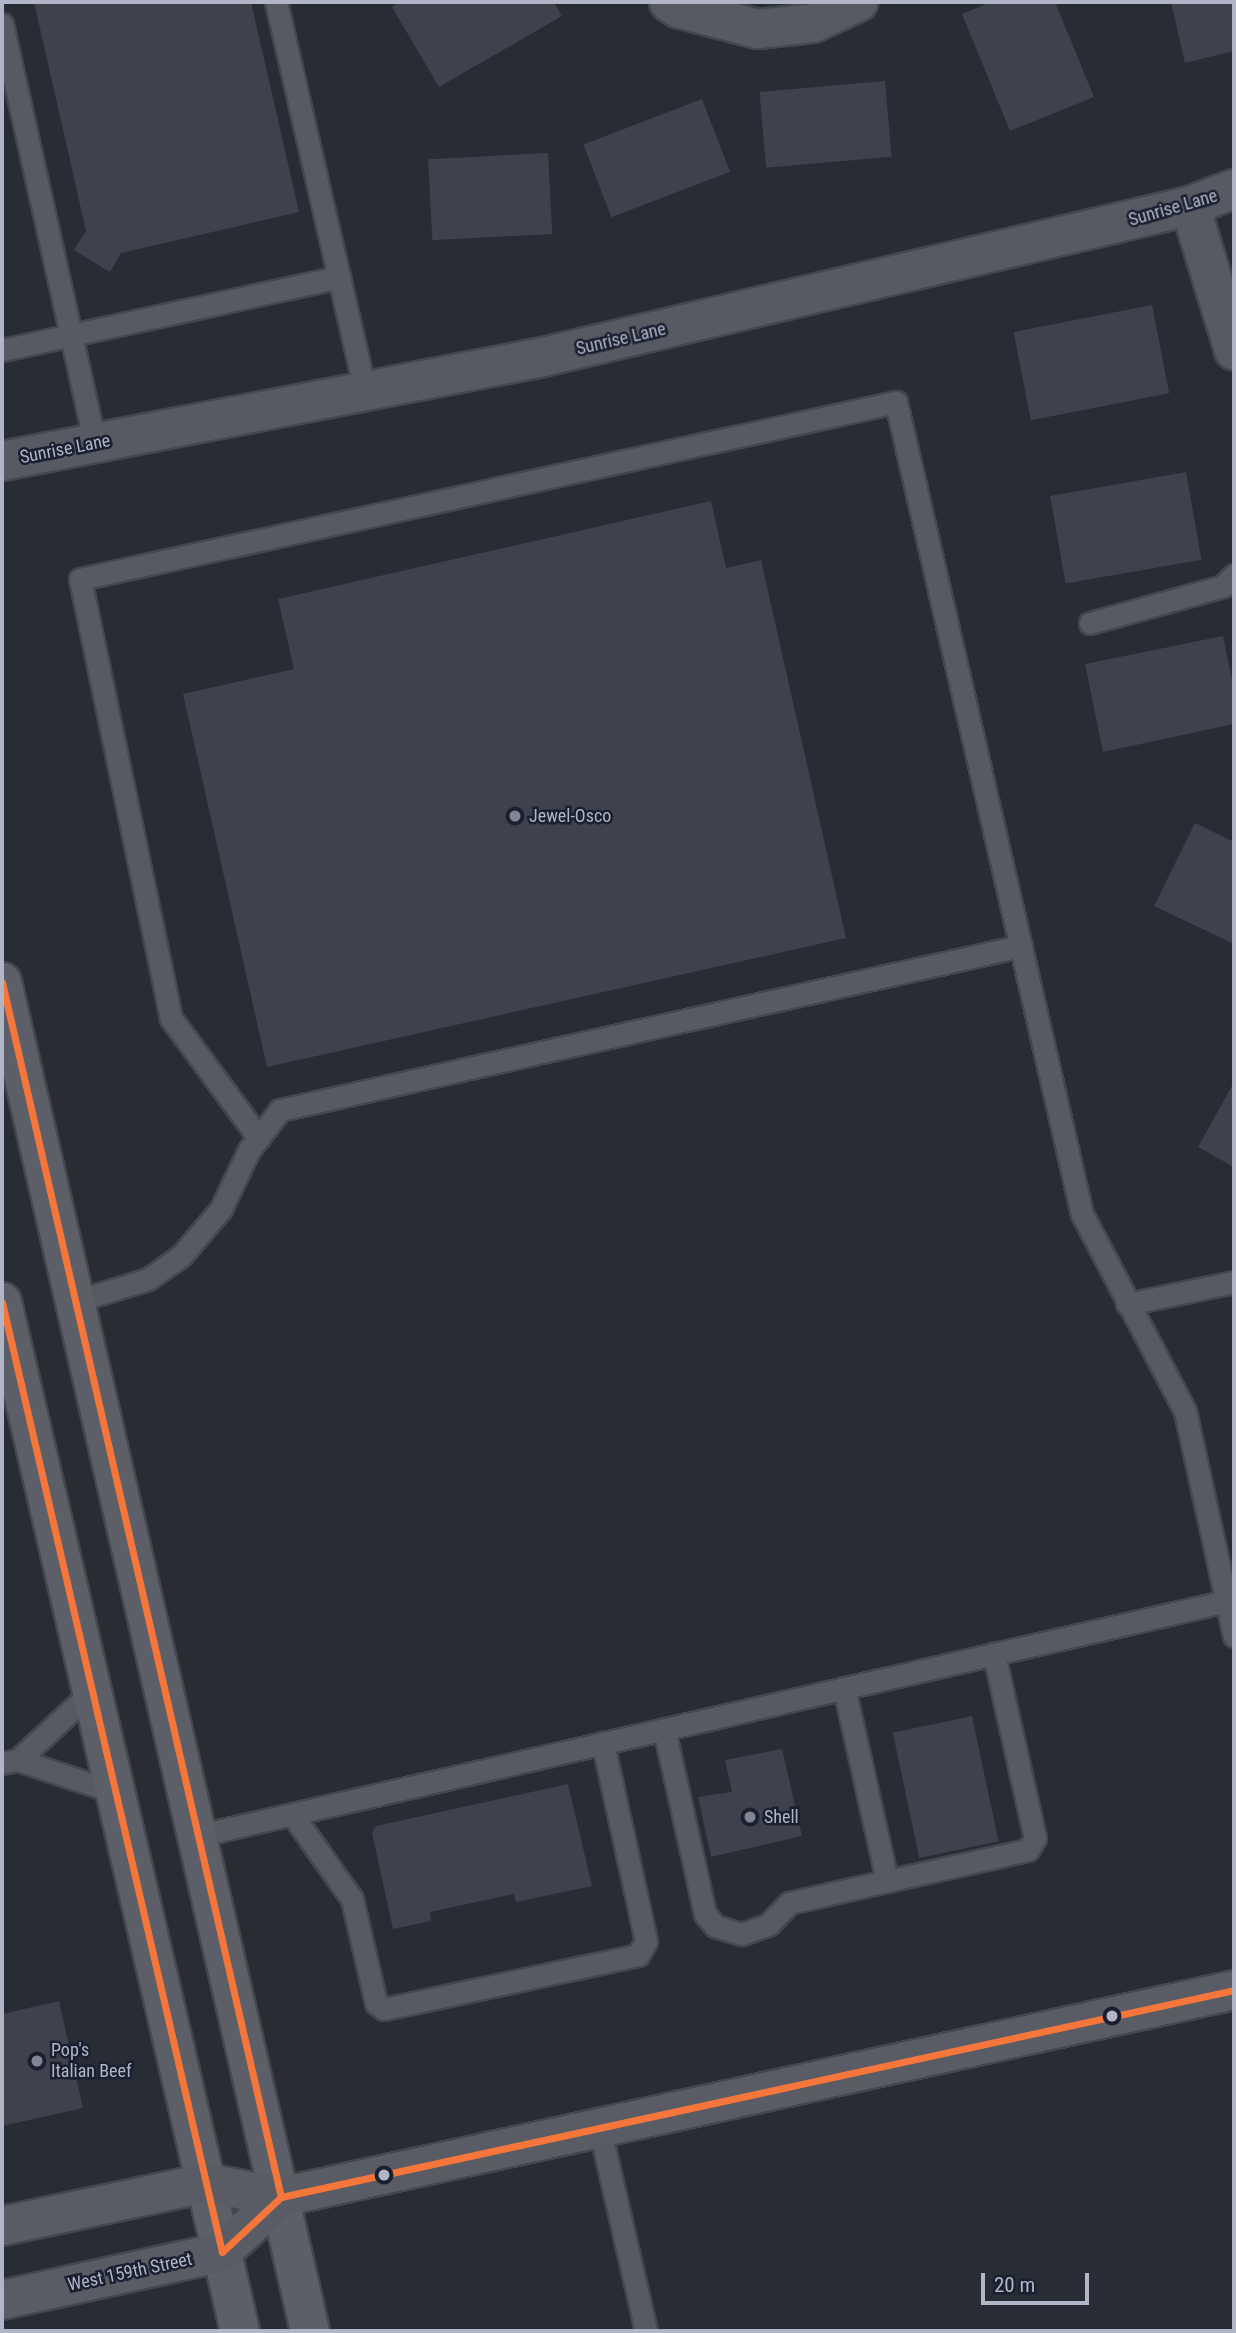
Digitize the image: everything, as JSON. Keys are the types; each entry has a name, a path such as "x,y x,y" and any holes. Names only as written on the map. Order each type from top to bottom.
{"main road":[{"path":"2,2227 206,2183 281,2197 600,2130 1234,1990"},
{"path":"222,2252 281,2197"},
{"name":"West 159th Street","path":"2,2300 222,2252"}],"street":[{"path":"669,2 678,8 758,29 813,23 837,6"},
{"name":"Sunrise Lane","path":"2,461 556,354 1190,206 1234,189"},
{"path":"1190,206 1234,351"},
{"path":"2,982 310,2331"},
{"path":"2,1302 240,2331"}],"lane":[{"path":"276,2 365,392"},
{"path":"2,24 95,443"},
{"path":"2,350 339,277"},
{"path":"258,1138 171,1018 80,579 896,402 1082,1214 1185,1411 1234,1636"},
{"path":"1090,623 1223,586 1234,575"},
{"path":"73,1302 148,1279 181,1256 221,1209 258,1138 280,1110 1021,946"},
{"path":"1127,1304 1234,1282"},
{"path":"196,1836 1227,1601"},
{"path":"664,1729 705,1914 715,1926 742,1934 769,1924 789,1903 1028,1850 1035,1845 993,1654"},
{"path":"844,1688 887,1881"},
{"path":"10,1762 92,1691"},
{"path":"292,1814 352,1899 376,2003 384,2009 638,1955 646,1941 603,1743"},
{"path":"10,1762 115,1792"},
{"path":"600,2130 646,2331"}],"building":[{"path":"34,2 251,2 299,212 121,253 110,272 74,250 86,231"},
{"path":"400,2 554,2 562,16 439,87 392,7"},
{"path":"991,2 1055,2 1094,97 1010,131 962,14"},
{"path":"1171,2 1234,2 1234,51 1185,63"},
{"path":"885,81 892,157 766,168 759,92"},
{"path":"702,99 730,172 611,217 583,145"},
{"path":"548,153 552,234 432,240 428,159"},
{"path":"1152,305 1169,393 1031,420 1014,332"},
{"path":"1186,472 1201,560 1066,584 1050,496"},
{"name":"Jewel-Osco","path":"711,501 726,568 761,560 846,938 267,1067 183,694 294,669 278,599"},
{"path":"1223,636 1234,689 1234,724 1103,752 1085,664"},
{"path":"1195,823 1234,842 1234,944 1154,906"},
{"path":"1234,1082 1234,1167 1198,1147"},
{"path":"972,1716 999,1841 919,1858 893,1733"},
{"name":"Shell","path":"782,1749 802,1836 711,1857 698,1797 732,1792 725,1760"},
{"path":"568,1784 592,1886 516,1902 514,1894 430,1912 431,1921 393,1929 372,1833 376,1826"},
{"name":"Pop's Italian Beef","path":"59,2001 83,2108 2,2126 2,2014"}],"transit line":[{"path":"2,982 281,2197"},
{"path":"2,1302 222,2252"},
{"path":"222,2252 281,2197 1234,1990"}],"place":[{"name":"Jewel-Osco","path":"515,816"},
{"name":"Shell","path":"750,1817"},
{"name":"Pop's Italian Beef","path":"37,2061"}]}
